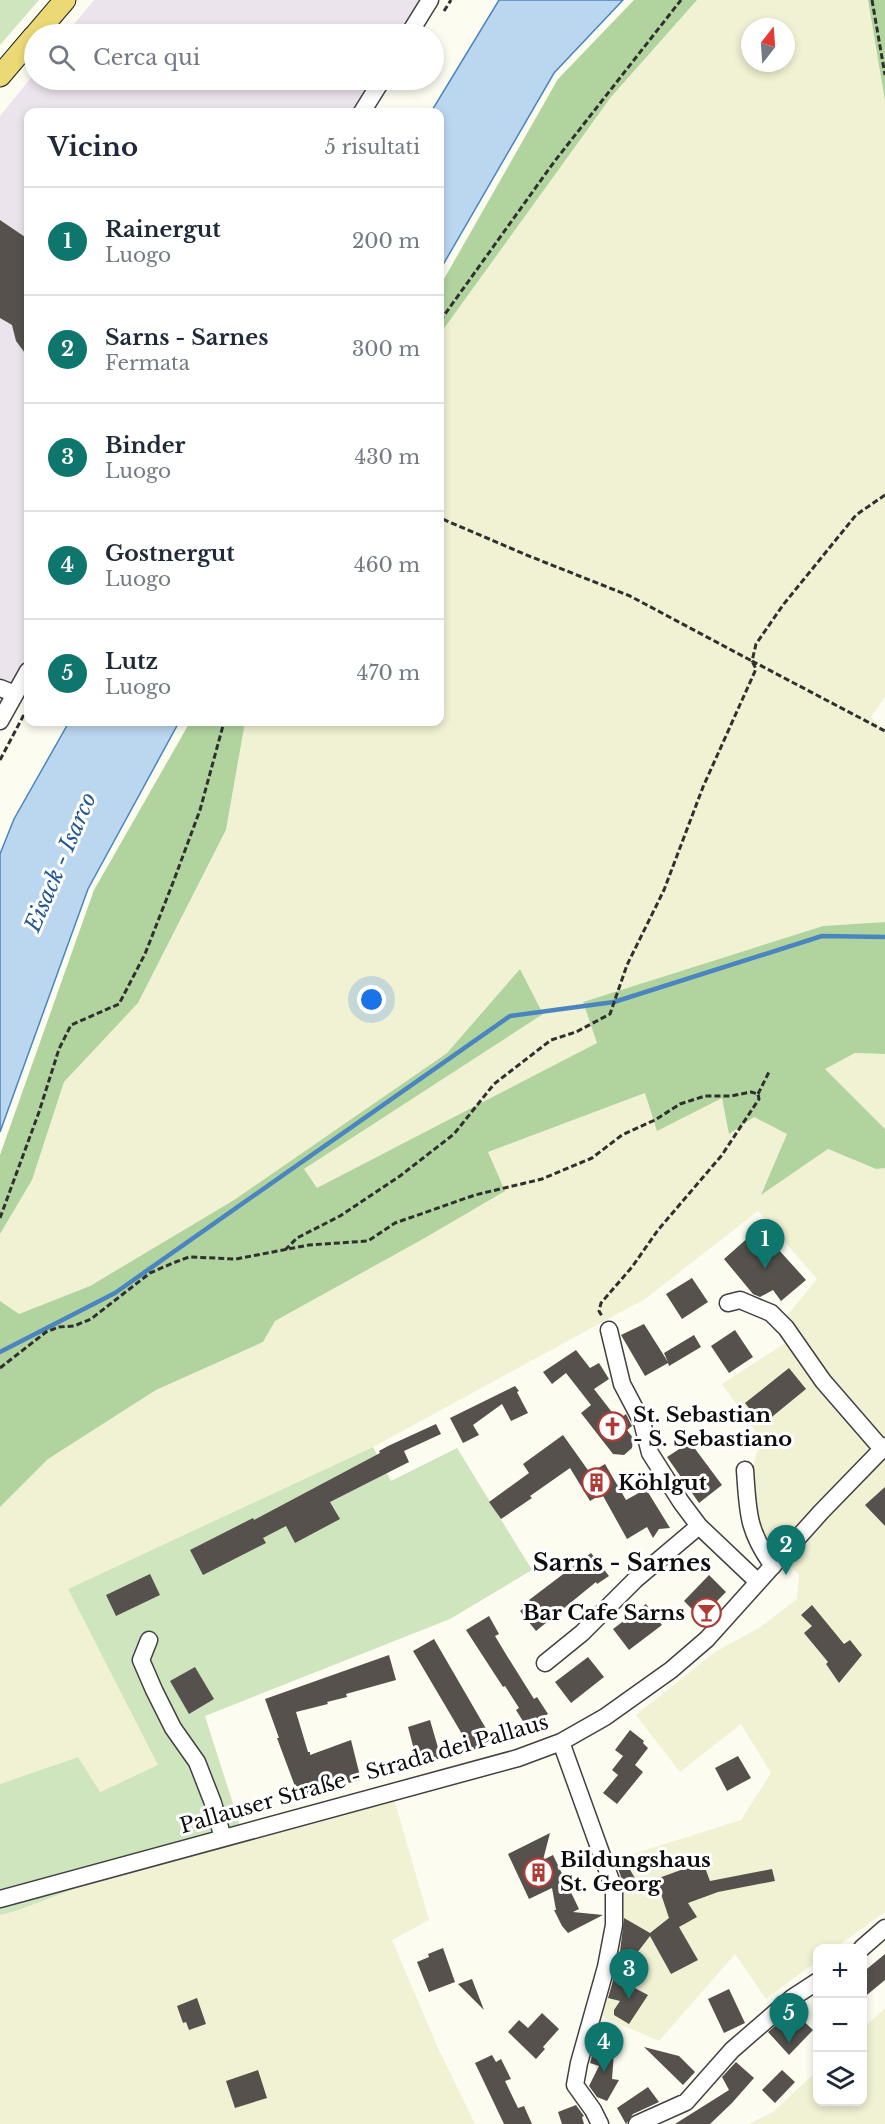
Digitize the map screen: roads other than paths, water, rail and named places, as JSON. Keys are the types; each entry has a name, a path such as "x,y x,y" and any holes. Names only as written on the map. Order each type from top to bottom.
{"main road":[{"path":"44,24 65,0"},
{"path":"0,76 24,48"}],"street":[{"path":"414,24 430,0"},
{"path":"364,108 376,90"},
{"path":"0,722 7,691 24,675"},
{"name":"Pallauser Straße - Strada dei Pallaus","path":"0,1899 518,1758 561,1742 605,1717 671,1670 707,1639 820,1512 883,1448 823,1381 786,1328 771,1313 740,1300 728,1303"},
{"path":"609,1330 622,1384 642,1422 650,1453 681,1503 699,1526 758,1582"},
{"path":"745,1470 748,1517 754,1537 773,1566"},
{"path":"545,1663 582,1633 635,1580 699,1526"},
{"path":"149,1640 141,1659 173,1728 197,1762 213,1803 223,1838"},
{"path":"561,1742 614,1889 614,1925 606,1967 575,2085 600,2124"},
{"path":"867,1944 885,1928"},
{"path":"637,2124 686,2102 732,2050 792,1998 813,1984"}],"water":[{"path":"499,0 623,0 554,73 444,263 444,108 433,108"},
{"name":"Eisack - Isarco","path":"67,726 177,726 88,889 0,1132 0,854 14,819"}],"waterway":[{"path":"0,1352 115,1293 510,1016 614,1002 822,936 885,937"}],"place":[{"name":"Rainergut","path":"765,1269"},
{"name":"St. Sebastian - S. Sebastiano","path":"612,1427"},
{"name":"Köhlgut","path":"597,1483"},
{"name":"Sarns - Sarnes","path":"786,1575"},
{"name":"Bar Cafe Sarns","path":"706,1613"},
{"name":"Bildungshaus St. Georg","path":"539,1872"},
{"name":"Binder","path":"629,1999"},
{"name":"Lutz","path":"789,2043"},
{"name":"Gostnergut","path":"604,2072"}],"district":[{"name":"Sarns - Sarnes","path":"622,1563"}]}
